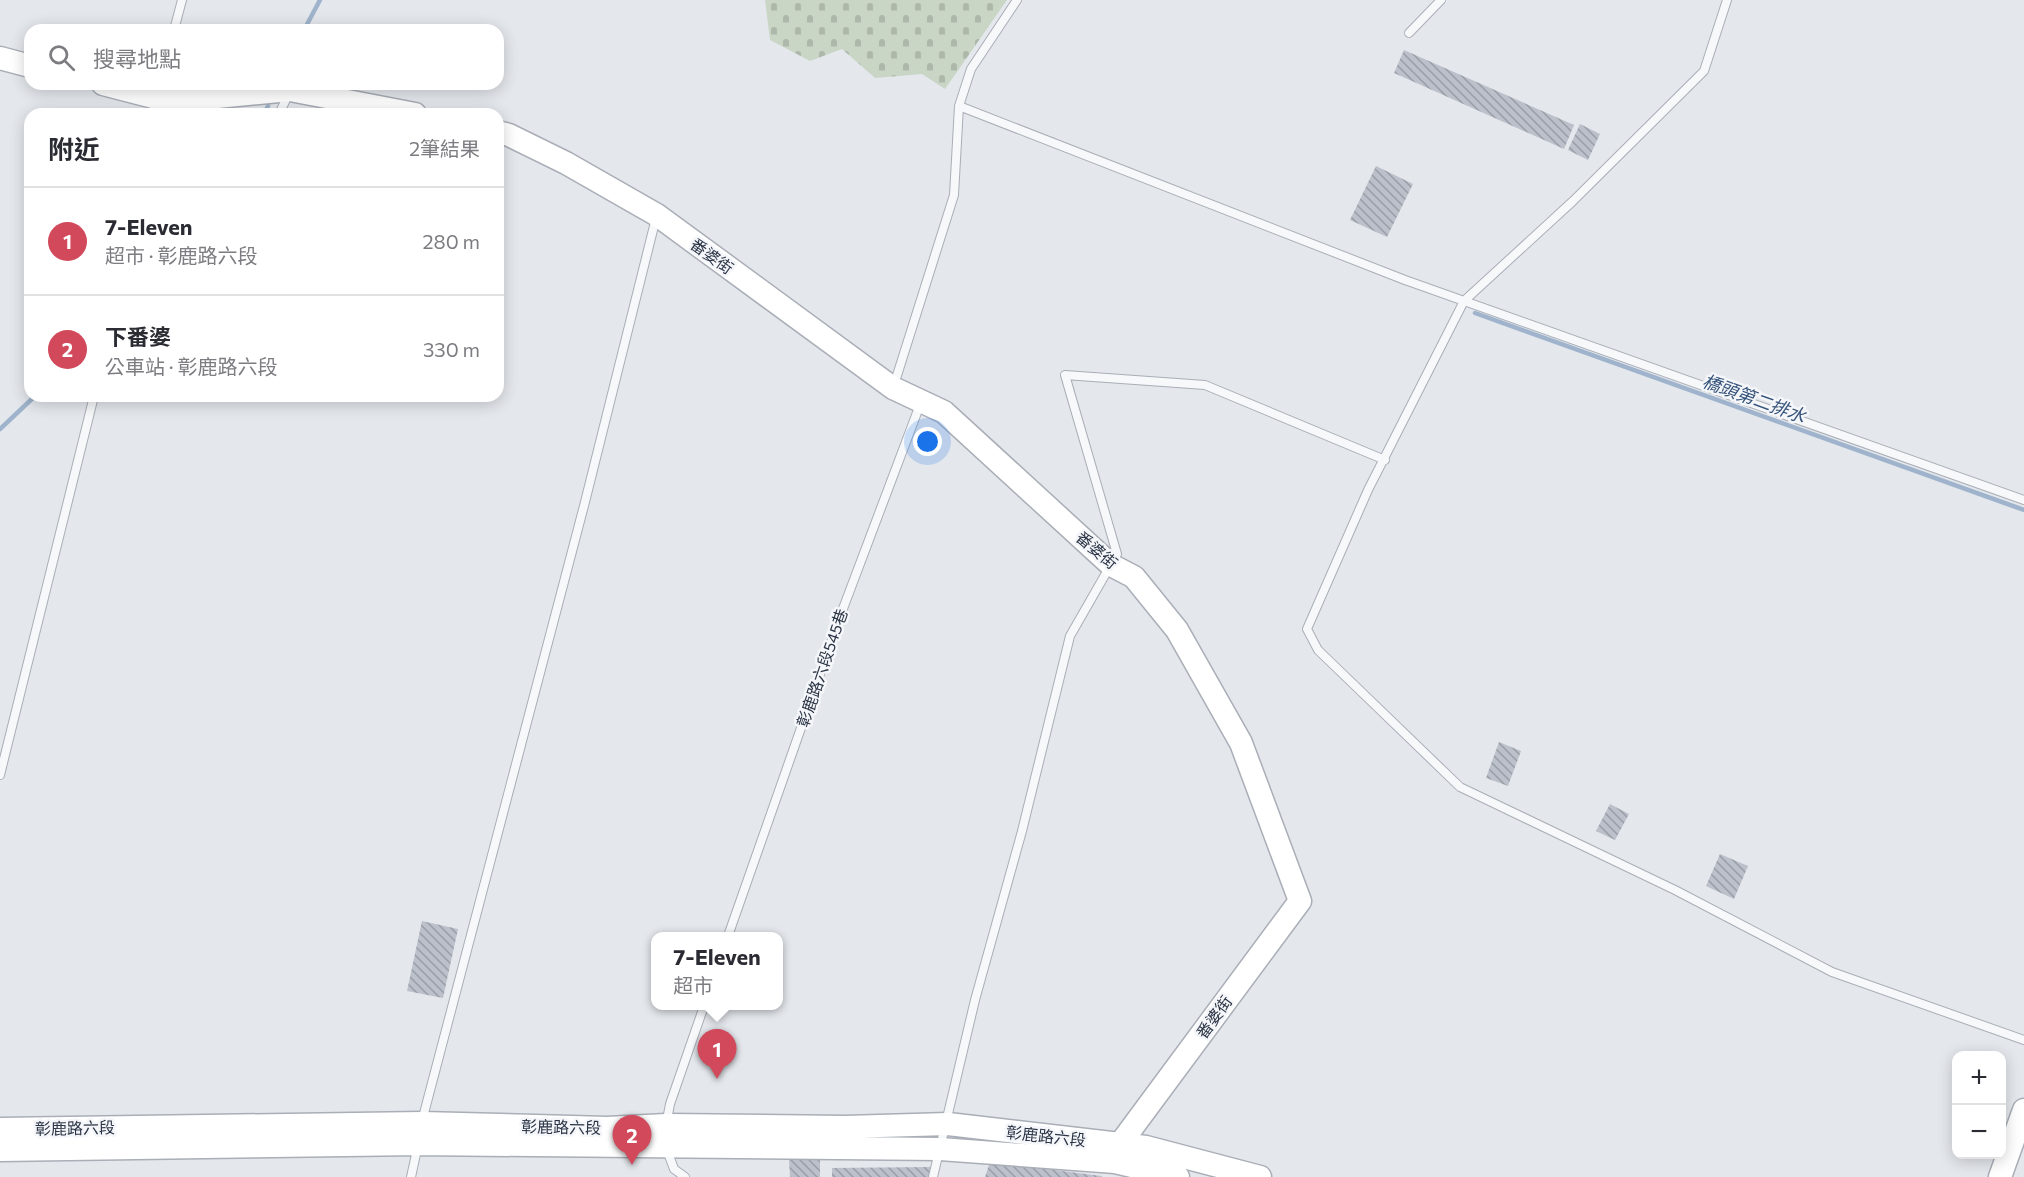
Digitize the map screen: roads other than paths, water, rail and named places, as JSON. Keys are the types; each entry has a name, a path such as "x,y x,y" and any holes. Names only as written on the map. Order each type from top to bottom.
{"main road":[{"path":"0,58 24,64"},
{"path":"126,90 157,98 197,99 290,90 384,108"},
{"name":"番婆街","path":"504,134 566,163 657,215 892,388 944,412 1111,565 1134,577 1177,630 1241,743 1300,901 1118,1153"},
{"path":"2000,1177 2024,1110"},
{"name":"彰鹿路六段","path":"666,1135 948,1124 1118,1153 1178,1177"},
{"name":"彰鹿路六段","path":"0,1150 607,1128 666,1135 940,1149 1118,1153 1146,1147 1260,1177"},
{"name":"彰鹿路六段","path":"0,1129 420,1133"}],"lane":[{"path":"176,24 182,0"},
{"path":"892,388 954,195 959,106 971,69 1017,0"},
{"path":"1410,33 1441,0"},
{"path":"1727,0 1704,71 1573,201 1464,301 1368,490 1307,629 1318,650 1460,786 1675,890 1832,972 2024,1040"},
{"path":"282,108 290,90"},
{"path":"959,106 1464,301 2024,500"},
{"path":"411,1177 420,1133 585,502 657,215"},
{"path":"933,1177 948,1124 975,1000 1022,831 1070,636 1116,554 1065,375 1205,385 1385,460"},
{"name":"彰鹿路六段545巷","path":"729,932 841,614 921,401"},
{"path":"0,775 93,402"},
{"path":"685,1177 674,1169 666,1135 669,1104 702,1010"}],"waterway":[{"path":"307,24 320,0"},
{"name":"橋頭第二排水","path":"1475,313 2024,510"},
{"path":"0,429 29,402"}],"place":[{"name":"7-Eleven","path":"717,1079"},
{"name":"下番婆","path":"632,1165"}]}
